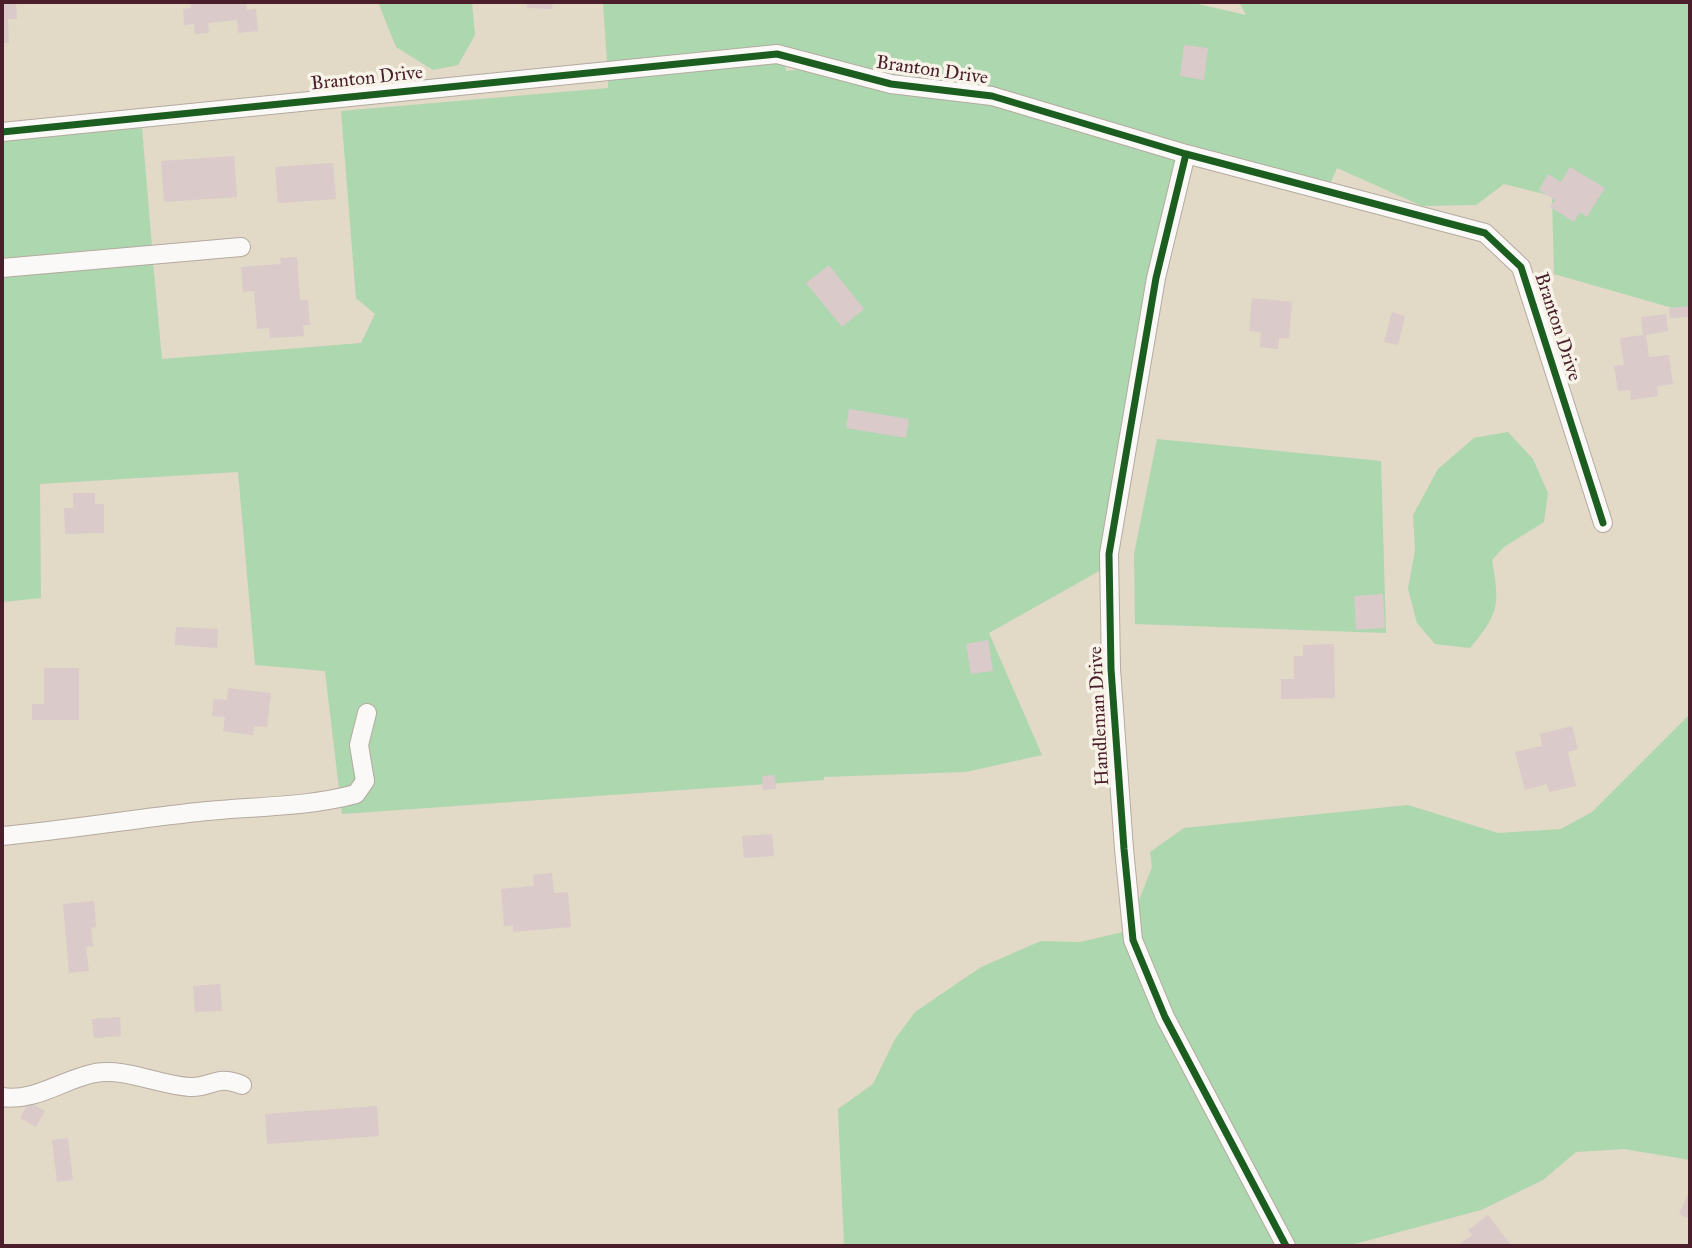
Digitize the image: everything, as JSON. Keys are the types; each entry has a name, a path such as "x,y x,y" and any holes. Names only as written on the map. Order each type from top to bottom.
{"street":[{"name":"Branton Drive","path":"2,132 777,54 891,85 992,96 1186,154 1485,233 1521,267 1603,523"},
{"name":"Handleman Drive","path":"1186,154 1156,278 1109,554 1111,669 1124,849 1133,940 1143,966 1165,1017 1286,1246"},
{"path":"2,268 241,247"},
{"path":"2,836 197,812 258,806 290,807 356,794 365,781 359,745 367,713"},
{"path":"2,1097 27,1096 93,1074 116,1072 193,1087 226,1079 242,1085"}],"green space":[{"path":"378,2 472,2 475,35 458,65 433,70 396,47"},
{"path":"603,2 1189,2 1246,15 1239,2 1690,2 1690,313 1554,274 1552,196 1504,184 1476,205 1422,206 1337,168 1330,184 780,46 607,63"},
{"path":"776,61 785,64 786,71 802,69 981,102 1176,159 1147,276 1101,553 1101,570 989,633 1042,755 966,772 824,777 824,780 342,814 325,671 255,665 238,472 40,484 41,598 2,602 2,275 153,262 162,359 361,343 375,314 356,298 341,111 608,88 608,78"},
{"path":"142,128 152,247 2,260 2,140"},
{"path":"1508,432 1533,459 1548,493 1544,522 1504,547 1492,560 1496,588 1495,608 1487,626 1470,648 1435,644 1417,623 1408,589 1415,550 1413,515 1438,469 1474,438"},
{"path":"1157,439 1381,461 1386,633 1135,624 1134,554"},
{"path":"1690,714 1690,1160 1624,1149 1576,1152 1543,1180 1481,1210 1347,1246 1296,1246 1173,1014 1141,938 1138,903 1152,867 1150,852 1184,828 1408,805 1498,833 1561,829 1592,812"},
{"path":"1123,932 1157,1021 1276,1246 844,1246 838,1109 873,1084 895,1039 915,1012 981,967 1041,941 1080,942"}],"building":[{"path":"2,2 16,2 17,19 8,19 9,43 2,43"},
{"path":"191,2 246,2 247,10 256,9 258,31 238,33 237,20 208,23 209,33 195,34 194,24 184,25 183,9 191,8"},
{"path":"527,2 553,2 552,9 527,8"},
{"path":"1184,45 1208,48 1204,80 1180,76"},
{"path":"234,156 237,197 164,202 161,161"},
{"path":"333,163 336,199 278,203 275,167"},
{"path":"1570,167 1605,188 1587,217 1580,212 1574,222 1550,207 1555,200 1539,190 1548,174 1561,182"},
{"path":"297,257 300,300 308,300 310,325 303,325 304,336 270,338 269,328 257,329 254,291 243,292 241,267 281,264 280,258"},
{"path":"829,265 864,309 842,327 806,283"},
{"path":"1252,298 1292,302 1289,338 1279,338 1278,349 1260,347 1261,332 1249,331"},
{"path":"1689,306 1690,317 1670,318 1669,308"},
{"path":"1392,312 1405,316 1398,345 1384,342"},
{"path":"1666,314 1668,331 1646,335 1649,357 1669,355 1673,384 1657,386 1658,396 1631,400 1630,390 1618,391 1614,366 1624,365 1620,338 1643,335 1641,317"},
{"path":"849,409 909,419 906,438 846,428"},
{"path":"73,493 95,493 95,504 104,504 104,533 65,534 64,508 73,508"},
{"path":"1383,594 1385,628 1356,630 1354,596"},
{"path":"176,627 218,629 217,648 175,645"},
{"path":"988,640 993,671 971,674 966,644"},
{"path":"1334,644 1335,698 1281,699 1281,679 1294,679 1294,656 1303,656 1303,645"},
{"path":"44,668 79,668 79,720 32,720 32,704 44,704"},
{"path":"228,688 271,693 267,727 254,726 253,735 223,731 225,717 212,716 214,699 227,700"},
{"path":"1572,726 1578,749 1568,752 1576,786 1549,792 1547,784 1525,790 1515,752 1542,746 1540,734"},
{"path":"775,775 776,789 763,790 762,776"},
{"path":"772,834 774,856 744,858 742,836"},
{"path":"552,873 554,893 568,892 571,927 513,932 513,925 504,926 501,889 534,886 533,875"},
{"path":"94,901 96,927 91,928 93,946 86,947 89,971 69,973 63,904"},
{"path":"220,984 222,1011 195,1012 193,986"},
{"path":"120,1017 121,1036 94,1038 92,1019"},
{"path":"29,1102 45,1111 36,1127 20,1118"},
{"path":"377,1106 379,1136 267,1144 265,1114"},
{"path":"68,1138 73,1180 57,1182 52,1140"},
{"path":"1690,1190 1690,1219 1679,1214"},
{"path":"1488,1215 1512,1246 1457,1246 1472,1235 1468,1230"}],"cycle path":[{"path":"2,132 777,54 891,84 992,96 1186,154 1485,233 1521,267 1603,523"},
{"path":"1186,154 1156,278 1109,554 1111,669 1124,849 1133,940 1165,1017 1286,1246"}]}
